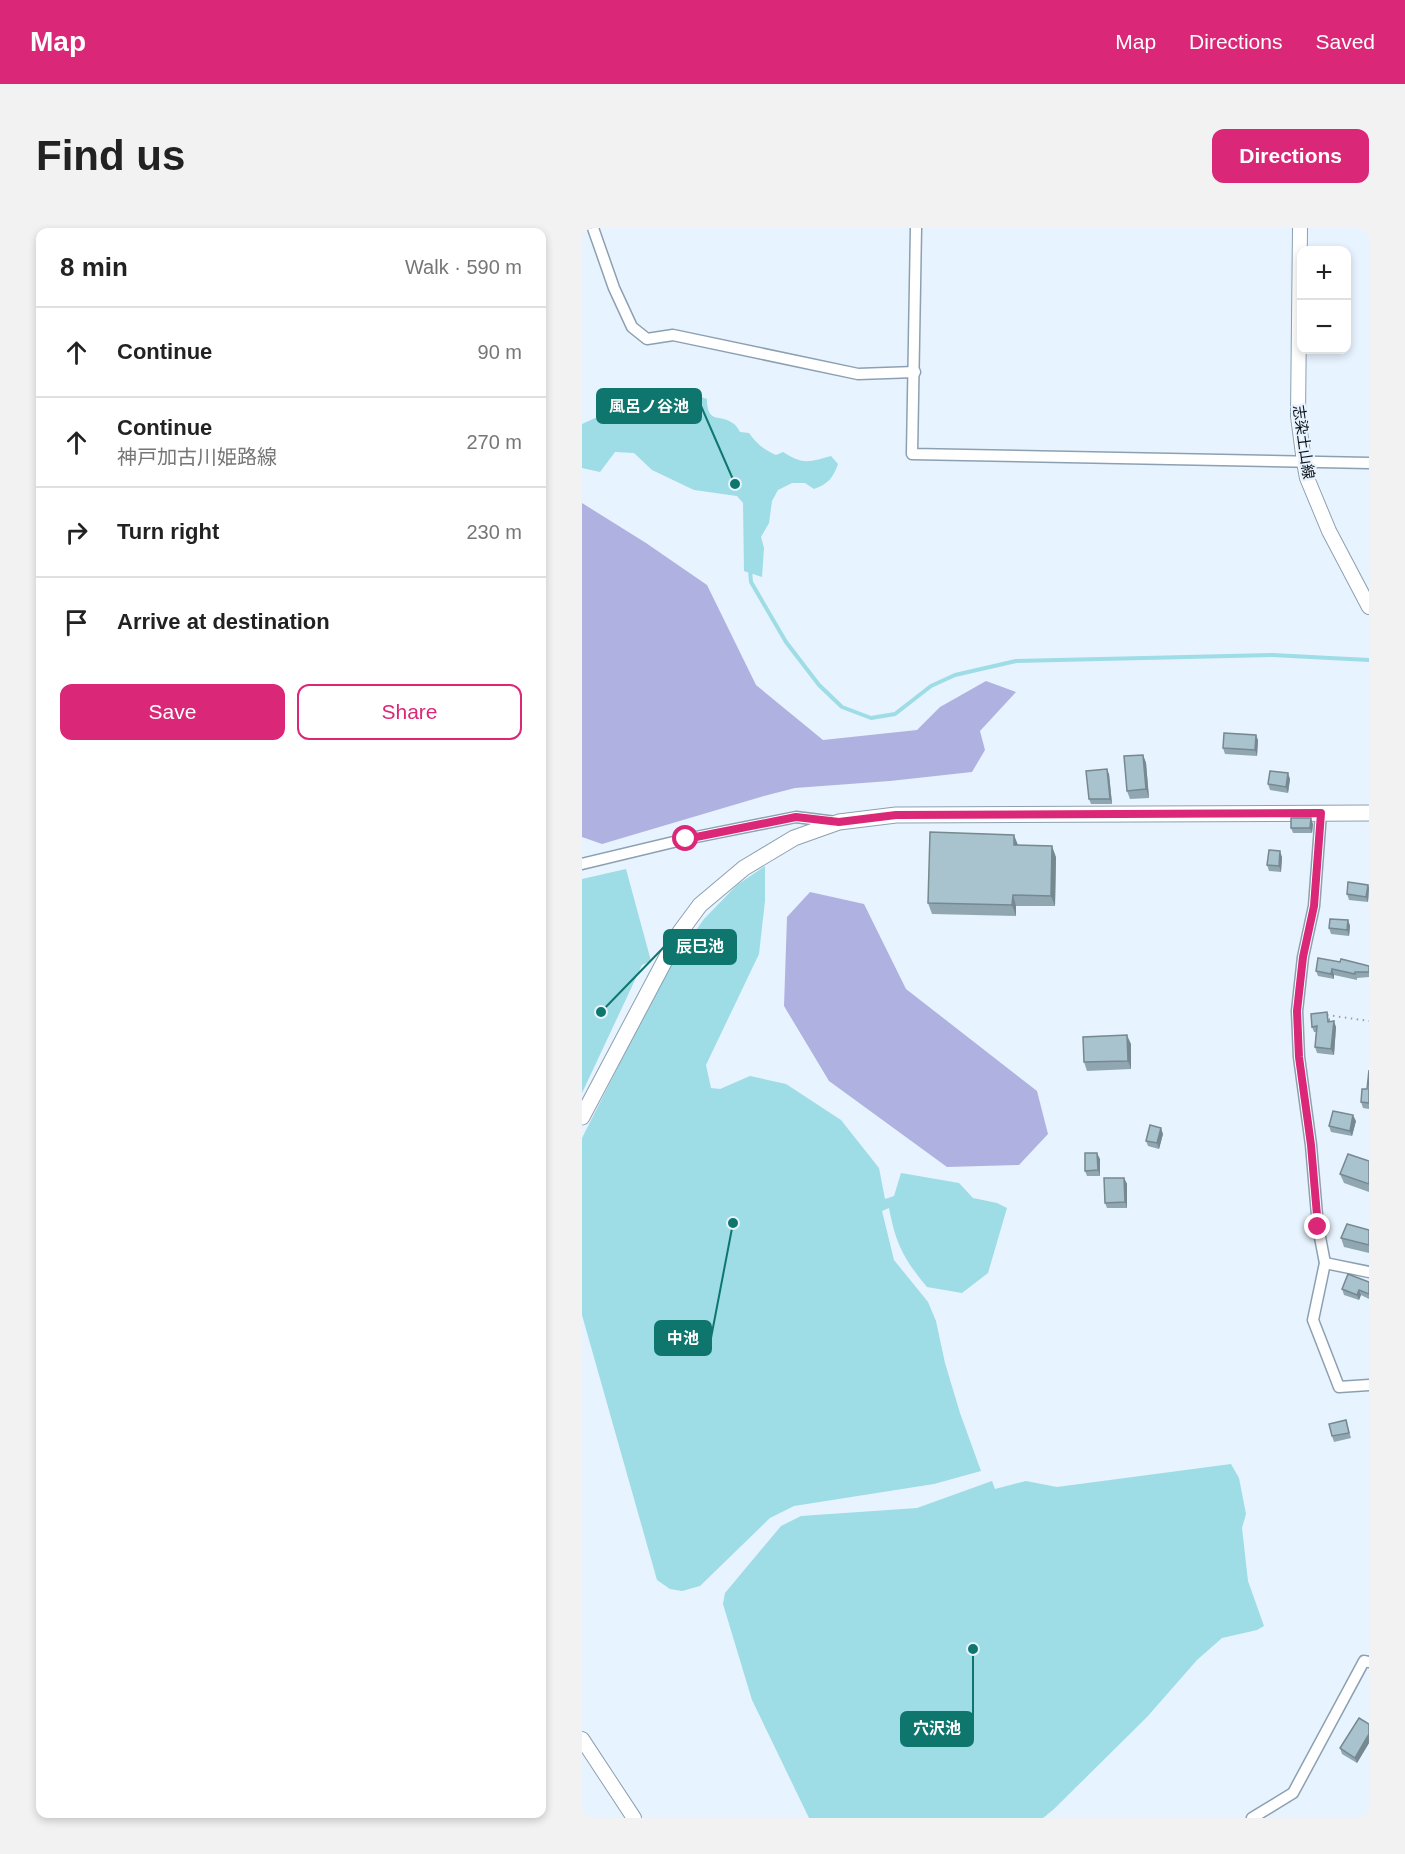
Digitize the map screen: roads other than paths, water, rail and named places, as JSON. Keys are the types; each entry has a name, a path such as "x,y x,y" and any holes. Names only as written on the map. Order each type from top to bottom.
{"main road":[{"name":"志染土山線","path":"1300,228 1298,416 1304,462 1307,478 1329,531 1369,607"},
{"path":"582,1117 681,932 700,905 744,868 794,838 839,822 896,815 1369,813"},
{"path":"582,1739 634,1818"}],"street":[{"path":"593,228 632,327 647,339 674,335 858,374 915,372"},
{"path":"916,228 912,454 1369,463"},
{"path":"1321,813 1314,906 1303,957 1297,1011 1299,1057 1311,1145 1318,1227 1325,1263 1313,1320 1339,1387 1369,1385"},
{"path":"582,864 686,839 796,817 839,822"},
{"path":"1325,1263 1369,1272"},
{"path":"1252,1818 1293,1793 1364,1661 1369,1662"}],"waterway":[{"path":"750,570 751,582 786,642 819,685 842,707 871,718 895,714 931,686 955,675 1016,661 1272,655 1369,660"}],"place":[{"name":"風呂ノ谷池","path":"735,484"},
{"name":"辰巳池","path":"601,1012"},
{"name":"中池","path":"733,1223"},
{"name":"穴沢池","path":"973,1649"}]}
